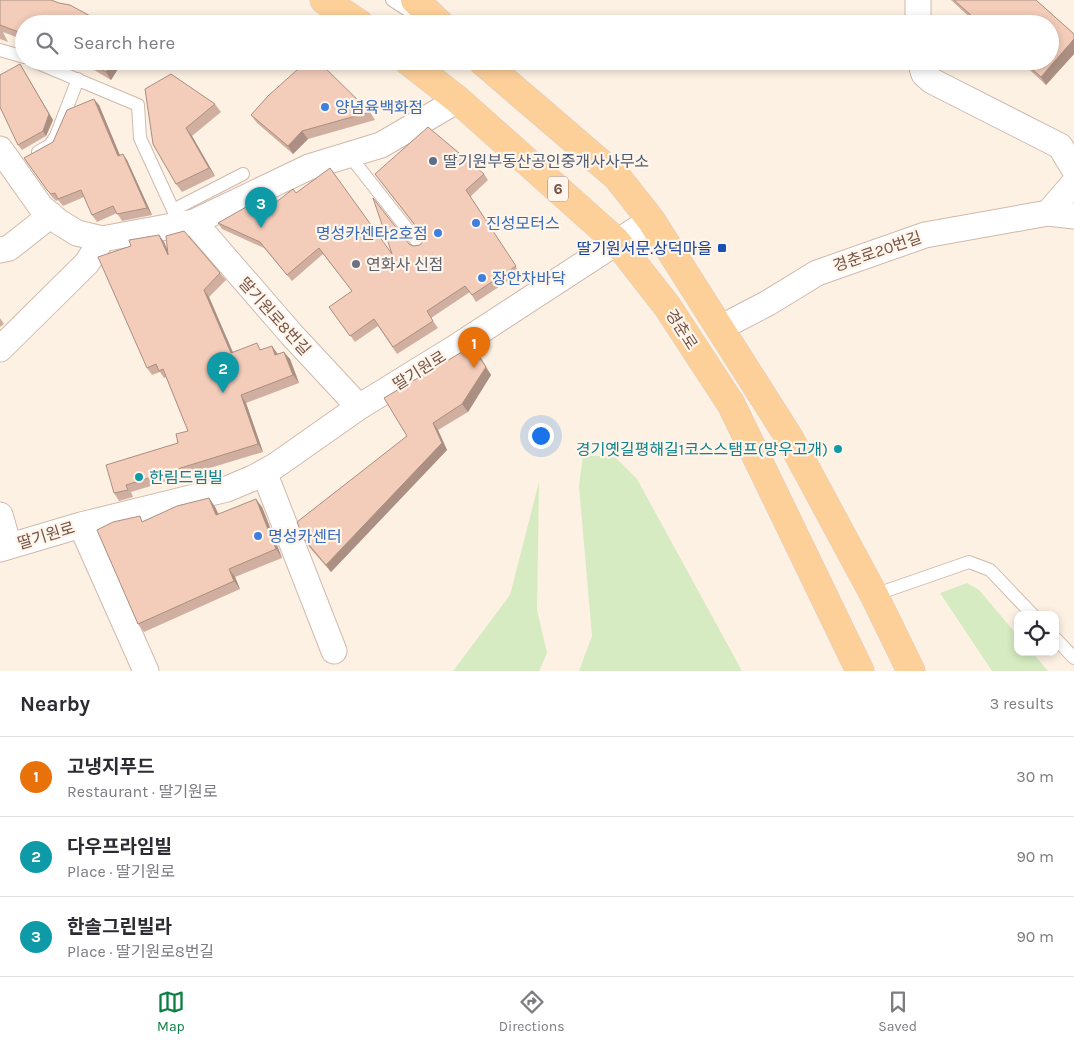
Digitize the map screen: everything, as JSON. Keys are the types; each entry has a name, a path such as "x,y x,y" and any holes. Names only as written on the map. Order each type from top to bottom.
{"main road":[{"path":"324,0 346,15"},
{"path":"415,0 431,15"},
{"name":"경춘로","path":"420,70 458,100 616,241 667,306 731,404 860,671"},
{"name":"경춘로","path":"492,70 617,177 651,220 790,440 874,595 911,671"}],"street":[{"path":"918,0 918,15"},
{"path":"923,70 932,82 1060,146 1074,169"},
{"path":"6,157 30,193 51,215 77,233 102,240 182,219 309,166 381,145 458,100"},
{"path":"1048,213 1074,183"},
{"name":"경춘로20번길","path":"720,328 768,303 817,273 925,234 1048,213 1074,216"},
{"path":"0,250 9,248 51,215"},
{"name":"딸기원로8번길","path":"182,219 359,407"},
{"name":"딸기원로","path":"5,548 81,525 227,489 264,472 359,407 453,349 616,241 651,220"},
{"path":"0,349 87,263 102,240"},
{"path":"264,472 334,651"},
{"path":"0,515 5,548"},
{"path":"81,525 146,671"}],"lane":[{"path":"392,0 416,15"},
{"path":"0,50 15,55"},
{"path":"56,70 138,106 140,138 182,219 243,174"},
{"path":"6,157 50,145 56,136 78,79"},
{"path":"349,155 420,245"},
{"path":"874,595 969,562 990,570 1029,611"},
{"path":"1059,642 1074,658"}],"green space":[{"path":"583,455 615,457 637,479 742,671 579,671 592,636 579,486"},
{"path":"539,482 537,610 547,653 539,671 453,671 510,595"},
{"path":"967,583 979,590 1014,631 1014,656 1035,656 1048,671 992,671 940,593"}],"building":[{"path":"0,0 51,0 70,5 88,15 15,15 15,31 0,25"},
{"path":"954,0 1036,0 1053,15 971,15"},
{"path":"1059,21 1074,34 1074,39 1059,56"},
{"path":"15,67 15,70 23,70 49,114 43,131 18,145 0,107 0,75"},
{"path":"297,70 327,70 370,112 302,131 288,146 251,115 268,96"},
{"path":"1033,70 1047,70 1041,77"},
{"path":"171,74 215,104 186,128 209,168 176,184 153,144 145,89"},
{"path":"94,99 118,156 123,154 147,208 117,214 113,206 92,215 81,190 58,199 55,193 51,194 47,190 24,158 53,142 67,110"},
{"path":"428,127 484,174 466,190 516,266 472,295 465,286 427,311 433,321 393,347 374,319 350,336 329,307 352,291 319,248 287,275 260,242 218,223 269,194 275,203 293,189 296,193 330,168 392,254 373,198 409,244 413,246 420,245 423,241 422,234 375,174"},
{"path":"184,231 220,273 204,290 231,353 257,343 260,350 272,346 275,355 284,352 293,375 241,395 258,444 126,485 128,490 114,493 106,465 178,443 176,434 188,431 163,369 159,371 156,364 147,368 98,257 131,246 129,240 159,235 168,255 166,236"},
{"path":"472,346 486,367 462,404 433,423 442,443 326,565 304,539 297,522 407,436 384,398"},
{"path":"209,498 216,515 256,499 276,549 229,569 234,581 138,624 97,530 113,522 140,516 142,522 177,506"}],"place":[{"name":"양념육백화점","path":"325,107"},
{"name":"딸기원부동산공인중개사사무소","path":"433,161"},
{"name":"진성모터스","path":"476,223"},
{"name":"한솔그린빌라","path":"261,228"},
{"name":"명성카센타2호점","path":"438,233"},
{"name":"딸기원서문.상덕마을","path":"722,248"},
{"name":"연화사 신점","path":"356,264"},
{"name":"장안차바닥","path":"482,278"},
{"name":"고냉지푸드","path":"474,368"},
{"name":"다우프라임빌","path":"223,393"},
{"name":"경기옛길평해길1코스스탬프(망우고개)","path":"838,449"},
{"name":"한림드림빌","path":"139,477"},
{"name":"명성카센터","path":"258,536"}]}
